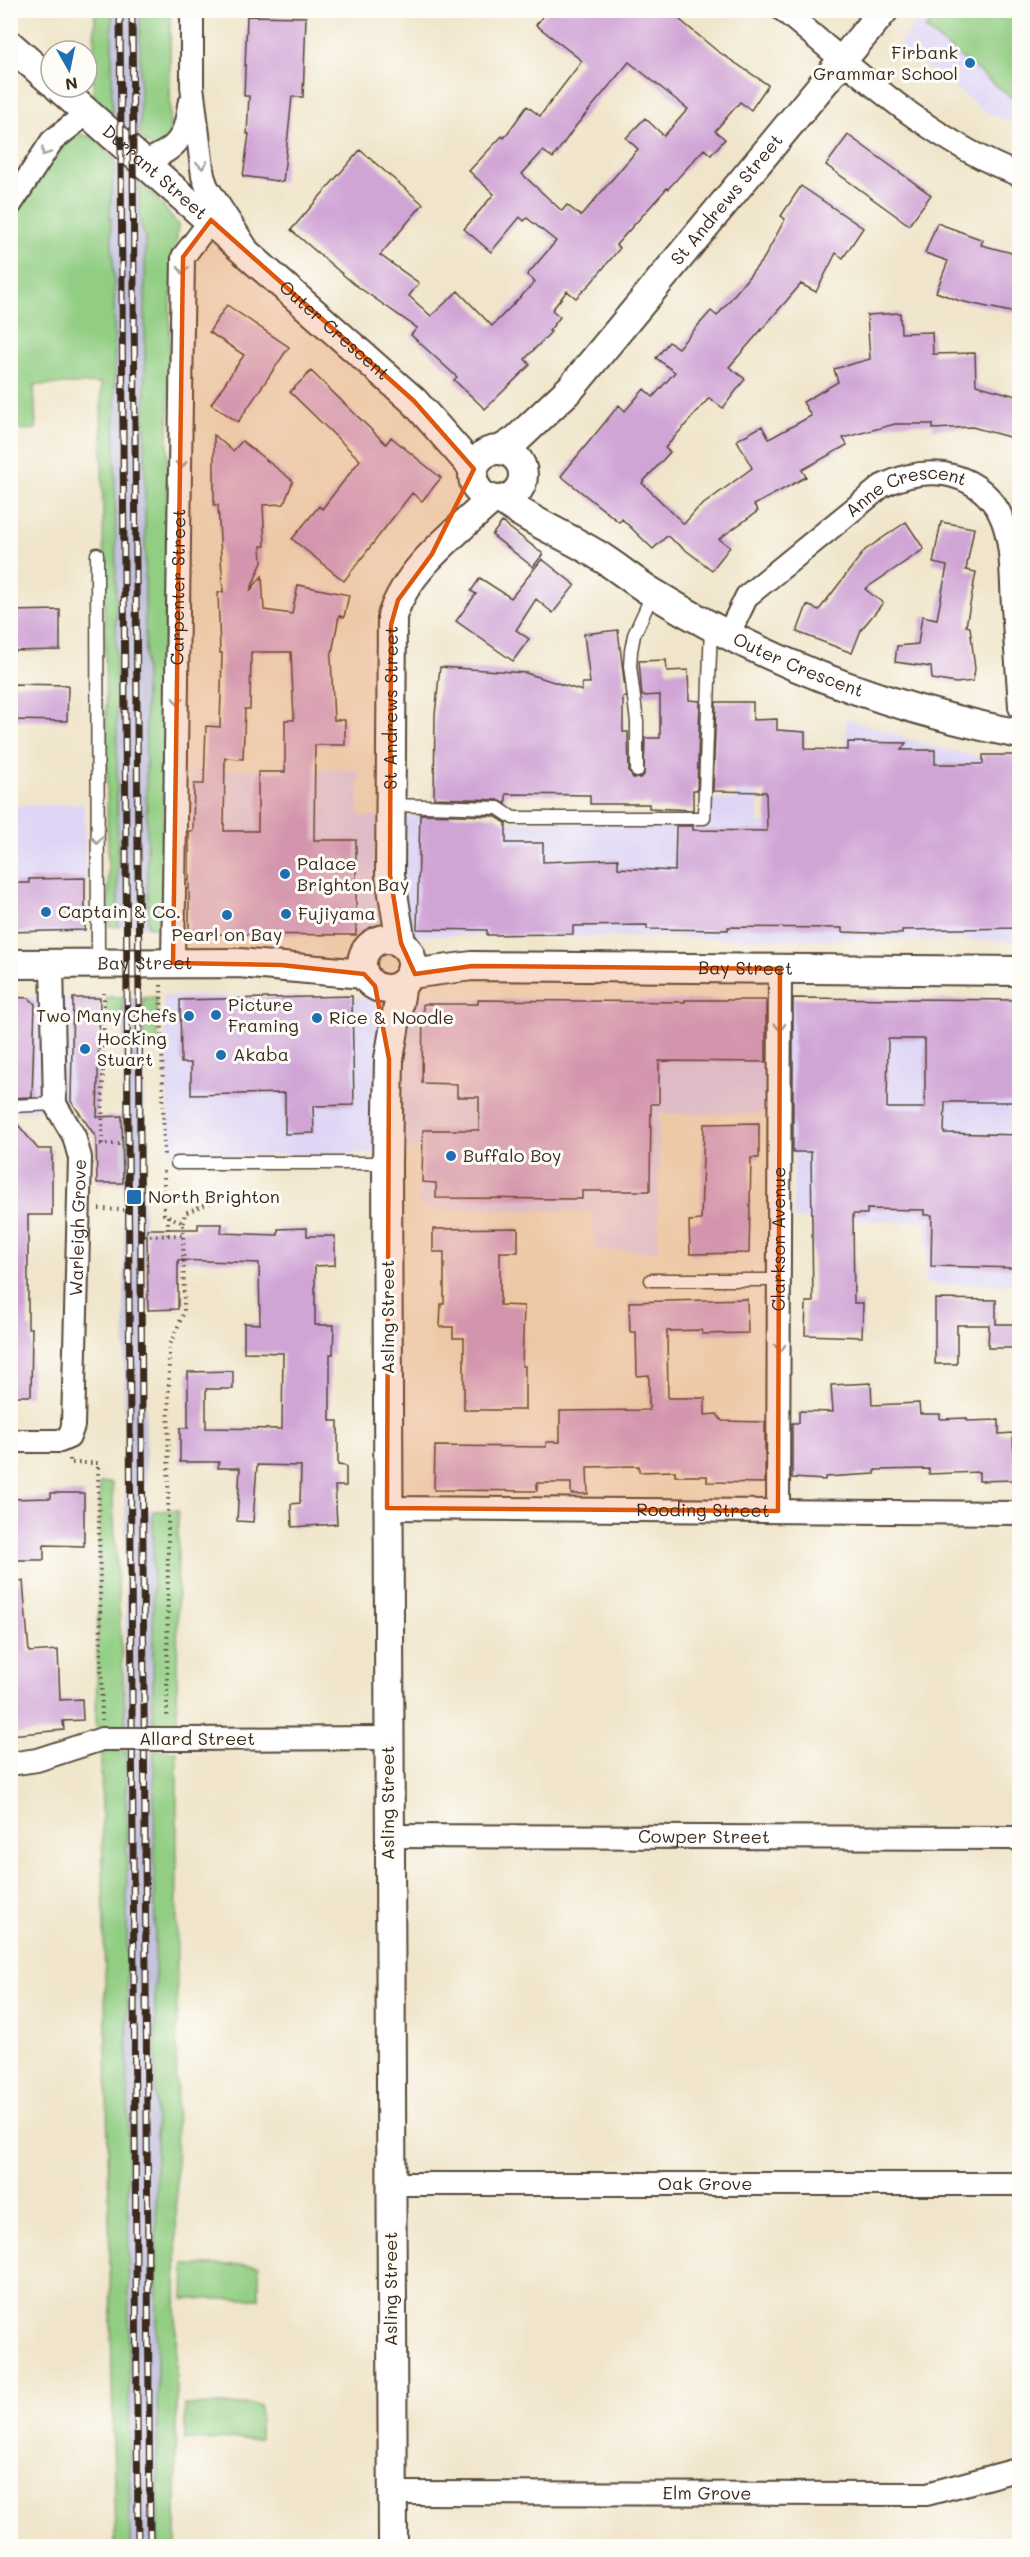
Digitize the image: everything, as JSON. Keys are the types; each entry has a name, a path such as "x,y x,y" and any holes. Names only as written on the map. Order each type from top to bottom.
{"street":[{"path":"144,162 164,154 179,142 187,126 192,86 192,10"},
{"path":"783,10 931,130 963,149 1020,175"},
{"name":"St Andrews Street","path":"499,450 516,440 571,388 884,10"},
{"path":"10,45 39,70"},
{"path":"192,86 207,187 253,258"},
{"name":"Durrant Street","path":"72,99 253,258"},
{"path":"10,205 52,141 87,112"},
{"name":"Carpenter Street","path":"167,963 183,257 211,220"},
{"name":"Outer Crescent","path":"253,258 414,401 474,473"},
{"name":"St Andrews Street","path":"523,478 571,388"},
{"name":"Outer Crescent","path":"414,401 499,450"},
{"path":"499,450 514,456 519,461 523,478 516,493 497,499 479,491 474,473 483,456 499,450"},
{"name":"St Andrews Street","path":"388,964 392,616 398,600 432,555 474,473"},
{"name":"Anne Crescent","path":"720,629 769,576 882,486 917,473 934,473 965,479 993,505 1005,530 1016,609 1020,707"},
{"name":"Outer Crescent","path":"523,478 543,504 597,554"},
{"name":"St Andrews Street","path":"432,555 497,499"},
{"name":"Outer Crescent","path":"497,499 597,554 653,593 795,666 855,690 916,710 1020,734"},
{"name":"Bay Street","path":"10,964 388,964 1020,971"},
{"name":"Warleigh Grove","path":"52,964 55,1104 74,1137 80,1158 73,1426 69,1437"},
{"name":"Asling Street","path":"388,964 388,1836 393,2547"},
{"name":"Clarkson Avenue","path":"778,1511 780,969"},
{"path":"10,1441 60,1441 69,1437"},
{"name":"Rooding Street","path":"387,1508 1020,1513"},
{"name":"Allard Street","path":"10,1764 37,1760 102,1739 388,1738"},
{"name":"Cowper Street","path":"388,1836 1020,1838"},
{"name":"Oak Grove","path":"390,2184 1020,2184"},
{"name":"Elm Grove","path":"392,2493 927,2494 1020,2469"}],"lane":[{"path":"97,554 98,964"},
{"path":"637,771 637,722 630,666 631,651 634,635 653,593"},
{"path":"390,805 498,808 513,818 704,818 720,629"},
{"path":"10,1106 55,1104"},
{"path":"177,1163 387,1163"},
{"path":"651,1280 780,1280"}],"path":[{"path":"167,963 164,1214 183,1223"},
{"path":"104,993 102,1144 124,1144"},
{"path":"173,1739 169,1347 184,1312 183,1223 185,1213 211,1202"},
{"path":"99,1210 124,1210"},
{"path":"168,1216 168,1235"},
{"path":"144,1236 183,1235"},
{"path":"69,1437 70,1463 98,1463 102,1739"}],"highlighted area":[{"path":"211,220 414,401 474,469 432,554 398,600 391,625 390,875 401,943 415,974 472,966 780,969 778,1511 387,1508 389,1059 375,986 364,974 281,965 173,963 183,257"}],"shaded area":[{"path":"112,11 140,11 140,136 112,116"},
{"name":"Firbank Grammar School","path":"925,11 1019,11 1019,126 989,114 897,45"},
{"path":"115,160 139,176 140,223 145,236 145,683 148,927 118,927 114,280 110,208"},
{"path":"846,718 928,745 1018,766 1019,941 188,933 191,769 359,770 359,816 456,817 471,821 709,823 711,799 735,800 736,789 758,790 758,823 844,825"},
{"path":"84,804 87,934 11,934 10,806"},
{"path":"163,996 1019,1002 1019,1284 926,1284 926,1222 793,1219 794,1153 769,1151 769,1114 659,1114 658,1251 594,1250 593,1211 419,1209 421,1149 353,1154 169,1156"},
{"path":"11,997 100,998 97,1132 92,1132 71,1101 31,1112 11,1112"},
{"path":"123,997 143,998 146,1510 153,1511 153,1728 126,1728"},
{"path":"126,1751 154,1751 158,2546 130,2546"}],"green space":[{"path":"940,10 1019,11 1019,104 925,29"},
{"path":"95,11 112,11 112,116 97,99 99,99 99,39 94,39"},
{"path":"140,11 170,11 170,137 155,151 140,136"},
{"path":"78,134 93,137 115,160 110,208 114,280 118,927 109,926 101,383 34,385 36,429 11,430 10,220 62,144"},
{"path":"139,176 178,225 170,308 162,900 169,915 169,927 148,927 145,683 145,236 140,223"},
{"path":"106,997 123,997 123,1023 107,1023"},
{"path":"156,997 158,1044 143,1045 143,998"},
{"path":"100,1483 112,1483 126,1728 96,1727"},
{"path":"178,1510 177,1729 153,1728 153,1511"},
{"path":"126,1751 130,2546 115,2546 101,1761 102,1752"},
{"path":"154,1751 177,1751 176,2546 158,2546"},
{"path":"185,2265 259,2265 259,2299 184,2299"},
{"path":"185,2405 260,2405 260,2439 185,2440"}],"building":[{"path":"548,10 668,10 716,50 768,85 751,110 740,102 715,131 725,139 711,155 704,149 667,188 616,245 620,248 591,283 576,298 567,291 552,310 560,317 549,331 551,332 525,359 530,365 485,409 454,380 457,377 411,335 417,328 354,284 291,230 360,150 423,204 380,255 419,283 409,296 431,316 458,291 492,326 535,282 527,275 556,241 527,218 524,221 520,217 491,252 464,229 494,194 469,171 502,136 504,138 527,106 540,116 582,61 536,25","holes":["629,62 688,109 664,136 645,118 626,138 638,149 581,216 567,205 562,211 522,174 543,151 553,158 575,127"]},
{"path":"247,16 306,17 303,97 292,97 283,182 243,176 249,134 247,134 249,96 244,96"},
{"path":"848,135 931,195 909,225 826,165"},
{"path":"801,186 863,228 843,258 836,253 816,292 801,284 729,367 745,379 723,408 709,398 665,448 670,452 642,483 684,524 697,509 752,468 737,440 762,426 769,439 811,416 803,402 838,382 834,369 870,359 867,315 900,313 901,333 932,332 933,354 975,353 976,385 1020,397 1020,440 972,427 933,429 933,424 895,424 843,438 847,445 802,470 806,477 754,505 758,511 719,539 730,547 712,570 667,536 653,549 622,519 619,522 561,476 619,405 625,411 644,389 653,397 675,372 656,358 669,342 678,348 711,311 717,316 764,258 785,219 781,216"},
{"path":"937,223 983,240 981,245 1020,255 1020,314 960,301 936,292 948,261 925,253"},
{"path":"227,305 289,347 238,422 211,404 244,355 209,332"},
{"path":"311,371 386,444 391,437 441,478 422,501 412,493 344,581 292,539 319,506 322,509 360,460 290,392"},
{"path":"214,435 233,451 242,441 293,481 284,504 263,505 265,546 261,546 262,562 250,591 262,576 264,610 292,614 298,585 349,595 344,617 339,616 331,658 334,720 345,720 345,745 315,745 314,840 356,840 356,935 189,934 189,831 193,831 194,784 204,784 206,726 220,727 222,653 220,653 218,592 223,592 218,505 214,505","holes":["251,652 291,652 294,720 285,720 285,772 258,772 258,831 224,831 225,758 243,759 245,709 250,709"]},
{"path":"502,522 543,554 533,567 492,535"},
{"path":"906,522 924,549 865,589 883,603 861,630 852,653 797,632 807,605 819,610 865,550"},
{"path":"941,522 974,528 966,570 976,572 966,626 970,627 975,669 973,681 956,683 932,679 931,667 895,662 897,646 918,644 922,616 937,619 947,566 933,563"},
{"path":"542,559 575,585 553,613 536,599 516,630 529,639 513,661 456,621 476,594 471,591 480,578 511,598"},
{"path":"60,610 60,650 10,651 10,611"},
{"path":"618,630 626,697 623,697 623,732 628,732 629,771 633,778 641,778 644,775 645,738 660,738 660,695 642,696 639,661 666,660 667,671 688,670 689,700 700,701 697,790 693,790 693,810 649,808 649,804 590,804 590,795 506,794 506,804 498,800 434,798 435,715 440,667 526,673 582,691 582,683 590,683 584,634"},
{"path":"10,684 68,685 67,721 10,720"},
{"path":"716,702 753,702 753,720 777,719 777,730 805,732 805,749 848,750 848,742 906,743 901,750 935,750 935,764 983,764 983,755 1020,755 1020,928 902,930 902,934 842,932 842,928 647,929 647,925 573,926 573,934 487,935 487,930 417,929 420,814 495,816 506,823 506,843 543,843 543,862 618,859 618,868 675,871 676,826 693,826 693,830 767,831 766,792 713,791"},
{"path":"85,878 85,930 10,932 10,883 29,883 29,879"},
{"path":"352,996 354,1105 313,1106 314,1133 285,1134 285,1093 191,1095 191,1063 181,1063 180,1000"},
{"path":"10,997 29,998 35,1004 32,1097 10,1098"},
{"name":"Hocking Stuart","path":"73,998 100,998 97,1117 122,1116 123,1183 97,1183 96,1137 71,1101"},
{"path":"793,998 1020,1000 1020,1102 945,1102 944,1133 1020,1135 1020,1268 931,1266 932,1215 924,1215 924,1210 867,1209 867,1214 853,1214 854,1303 863,1303 862,1337 805,1335 806,1302 813,1302 811,1152 793,1152","holes":["888,1039 925,1039 925,1108 887,1108"]},
{"path":"478,1000 685,1002 685,1000 766,1000 766,1062 659,1061 659,1104 651,1104 650,1191 582,1191 582,1199 436,1198 436,1183 422,1182 423,1130 479,1130 479,1097 457,1097 457,1084 422,1083 423,1004 478,1004"},
{"path":"10,1115 38,1149 52,1149 52,1215 28,1215 28,1328 32,1328 31,1396 10,1396"},
{"path":"759,1123 759,1158 751,1158 749,1253 690,1254 689,1221 701,1220 704,1124"},
{"path":"198,1224 222,1224 221,1233 278,1235 278,1229 307,1228 307,1236 335,1236 335,1265 315,1266 315,1325 334,1325 333,1354 330,1354 330,1421 338,1421 338,1465 346,1466 346,1486 335,1486 337,1524 292,1527 291,1504 300,1503 301,1466 257,1465 253,1522 237,1521 240,1468 218,1468 219,1462 180,1462 180,1428 188,1428 188,1372 233,1371 233,1389 206,1389 206,1428 282,1429 283,1353 244,1352 244,1323 260,1324 259,1263 178,1260 178,1309 148,1310 147,1229 198,1229"},
{"path":"518,1228 518,1252 500,1252 500,1305 524,1306 522,1366 525,1366 525,1410 464,1410 464,1338 453,1338 453,1327 440,1327 441,1304 444,1304 444,1252 433,1252 433,1229"},
{"path":"747,1299 748,1333 702,1334 702,1330 667,1331 668,1398 705,1398 705,1415 717,1414 722,1421 765,1422 765,1483 707,1482 707,1476 675,1476 675,1471 639,1472 639,1466 587,1467 588,1494 571,1494 571,1483 537,1483 537,1491 434,1490 435,1446 546,1447 546,1442 560,1442 560,1411 649,1410 649,1375 637,1376 636,1332 630,1332 629,1302"},
{"path":"935,1299 996,1300 996,1324 1020,1324 1020,1348 988,1348 989,1325 957,1325 957,1364 935,1364"},
{"path":"871,1383 872,1405 919,1403 920,1414 940,1414 940,1419 999,1420 999,1434 1013,1433 1015,1480 979,1481 979,1472 929,1474 929,1469 875,1470 875,1474 825,1477 825,1480 792,1478 792,1423 799,1423 799,1411 833,1412 831,1385"},
{"path":"51,1493 84,1493 84,1546 44,1545 44,1560 12,1560 11,1499 51,1498"},
{"path":"23,1581 29,1652 58,1650 60,1700 82,1699 83,1720 63,1721 64,1730 10,1735 10,1582"}],"railway":[{"path":"120,10 138,2546"},
{"path":"132,10 150,2546"}],"place":[{"name":"Firbank Grammar School","path":"970,63"},
{"name":"Palace Brighton Bay","path":"285,874"},
{"name":"Captain & Co.","path":"46,912"},
{"name":"Fujiyama","path":"286,914"},
{"name":"Pearl on Bay","path":"227,915"},
{"name":"Picture Framing","path":"216,1015"},
{"name":"Two Many Chefs","path":"189,1016"},
{"name":"Rice & Noodle","path":"317,1018"},
{"name":"Hocking Stuart","path":"85,1049"},
{"name":"Akaba","path":"221,1055"},
{"name":"Buffalo Boy","path":"451,1156"},
{"name":"North Brighton","path":"134,1197"}]}
